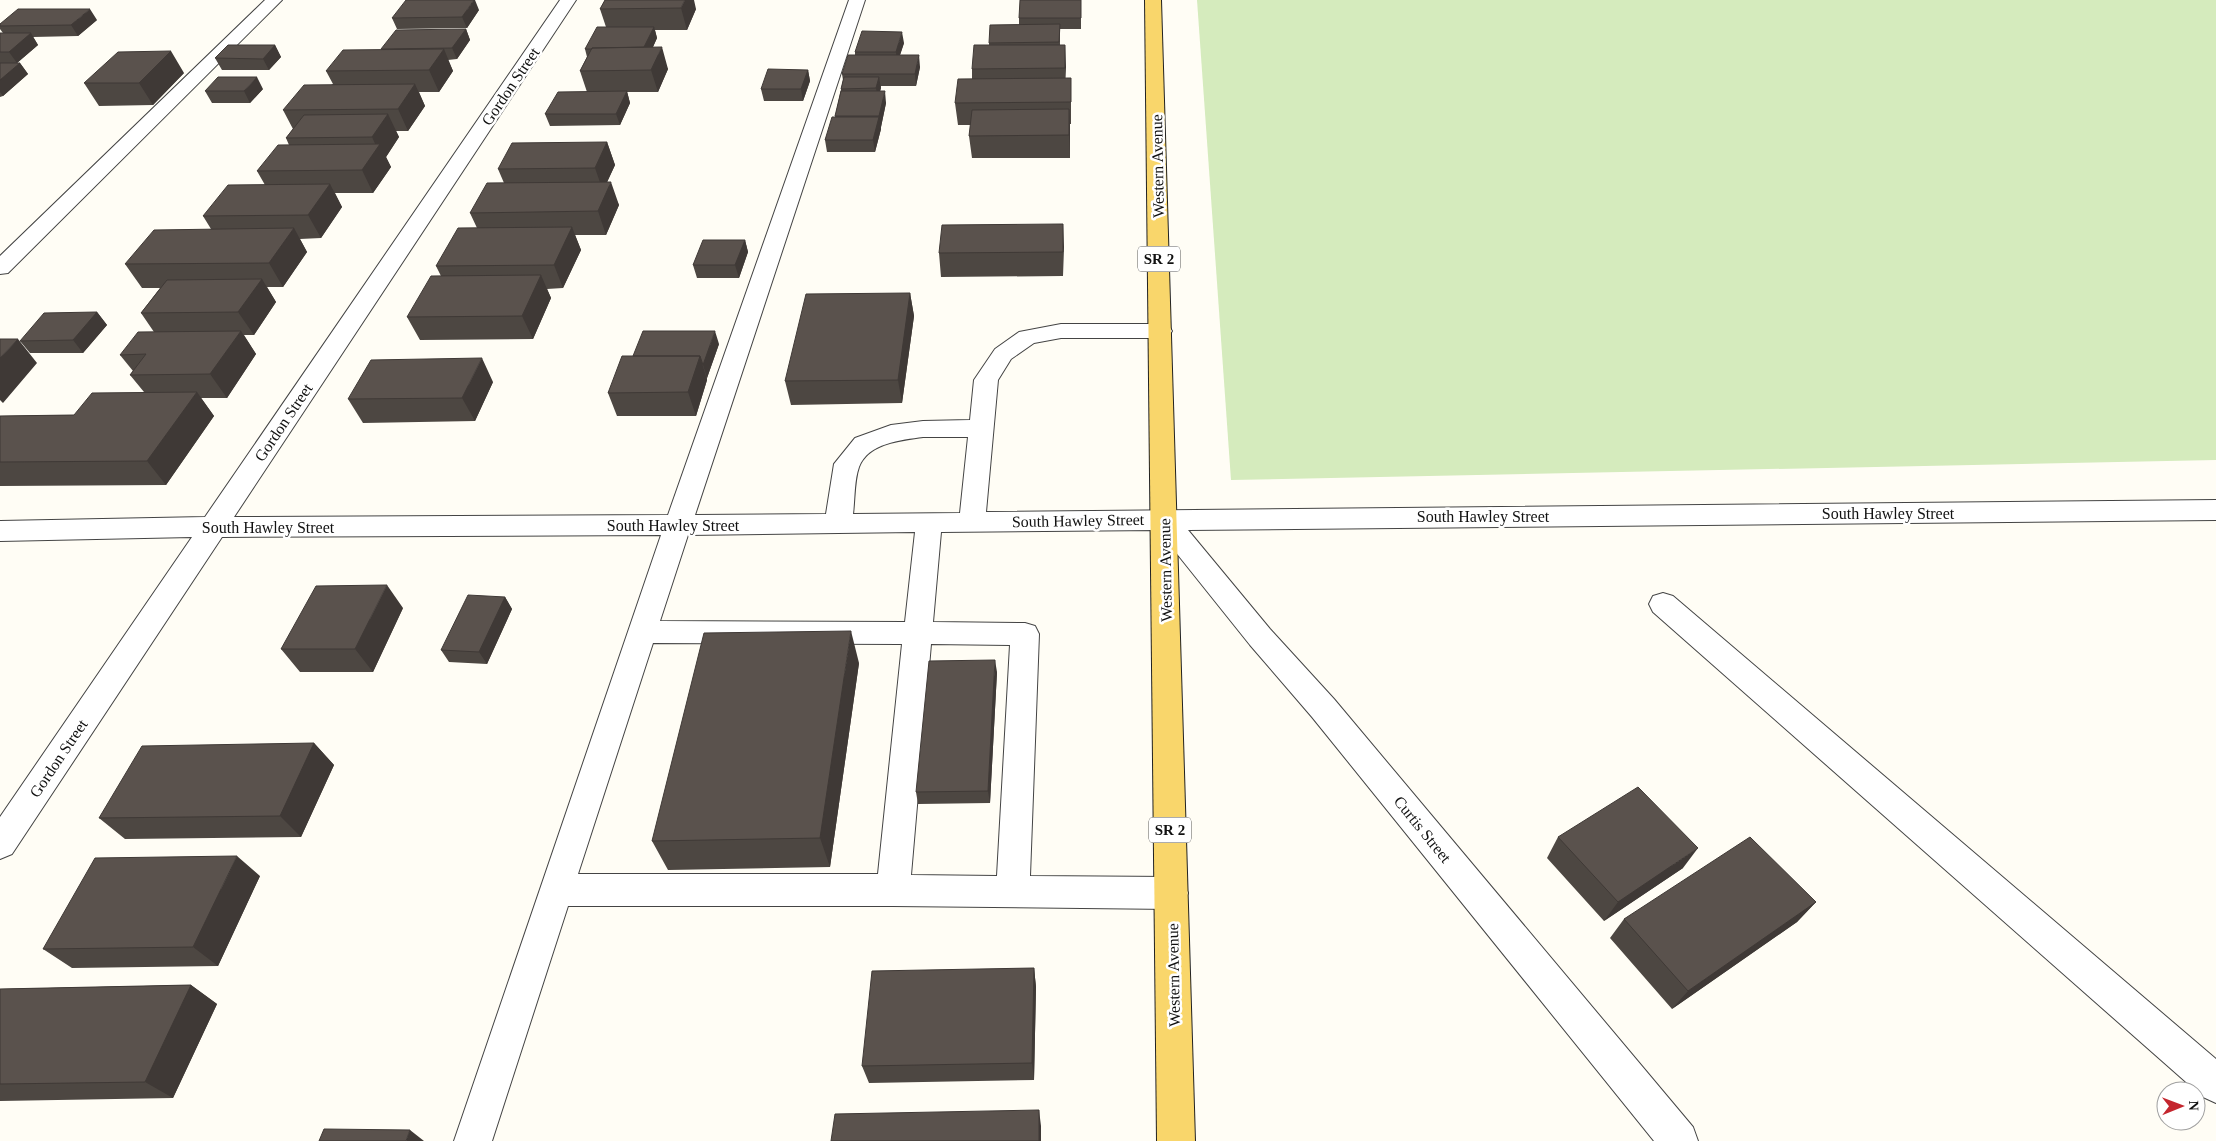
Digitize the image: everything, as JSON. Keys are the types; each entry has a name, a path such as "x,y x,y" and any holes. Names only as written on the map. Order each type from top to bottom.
{"main road":[{"name":"Western Avenue","path":"1153,0 1176,1141"}],"street":[{"path":"0,268 274,0"},
{"name":"Gordon Street","path":"0,844 568,0"},
{"path":"473,1141 678,525 857,0"},
{"path":"972,521 986,380 1003,354 1027,337 1061,331 1161,331"},
{"path":"838,523 847,464 864,444 892,433 923,428 981,428"},
{"name":"South Hawley Street","path":"0,531 212,527 678,525 2216,510"},
{"name":"Curtis Street","path":"1164,519 1260,637 1323,708 1678,1141"},
{"path":"893,890 929,522"},
{"path":"1663,604 2216,1084"},
{"path":"642,632 1025,634 1013,892"},
{"path":"556,890 893,890 1171,893"}],"green space":[{"path":"1197,0 2216,0 2216,460 1231,480"}],"building":[{"path":"406,0 474,0 462,17 392,18"},
{"path":"605,0 685,0 681,8 600,9"},
{"path":"1020,0 1081,0 1081,18 1019,18"},
{"path":"18,9 90,9 71,25 0,26"},
{"path":"1060,24 1059,42 989,43 990,25"},
{"path":"597,27 654,27 644,47 585,49"},
{"path":"466,29 452,48 381,49 396,30"},
{"path":"862,31 902,32 896,52 855,52"},
{"path":"0,33 31,33 9,52 0,52"},
{"path":"228,45 275,45 263,59 215,58"},
{"path":"974,45 1065,45 1065,68 972,69"},
{"path":"662,47 651,70 580,71 592,48"},
{"path":"444,49 429,70 326,71 343,50"},
{"path":"171,51 139,83 84,83 118,52"},
{"path":"848,55 919,55 915,74 842,74"},
{"path":"0,63 20,63 0,80"},
{"path":"768,69 808,70 801,89 761,89"},
{"path":"218,77 257,77 244,91 205,91"},
{"path":"844,77 879,77 876,88 841,89"},
{"path":"1071,78 1071,102 955,103 958,79"},
{"path":"415,84 398,109 283,110 304,85"},
{"path":"627,91 616,114 545,114 558,92"},
{"path":"841,91 885,91 879,116 835,116"},
{"path":"1069,109 1069,135 969,136 972,110"},
{"path":"388,114 372,137 286,138 304,115"},
{"path":"832,117 879,117 873,140 825,140"},
{"path":"607,142 595,168 498,169 512,143"},
{"path":"380,144 362,170 257,171 278,145"},
{"path":"611,182 598,211 470,213 487,183"},
{"path":"330,184 308,215 203,216 228,185"},
{"path":"1063,224 1063,252 939,253 942,225"},
{"path":"572,227 554,265 436,266 458,228"},
{"path":"294,228 269,263 125,264 154,230"},
{"path":"703,240 745,240 735,265 693,265"},
{"path":"541,275 522,316 407,317 431,276"},
{"path":"262,279 238,312 141,313 167,280"},
{"path":"910,293 898,380 785,381 806,294"},
{"path":"97,312 73,340 20,341 44,313"},
{"path":"241,331 210,374 130,375 146,354 120,355 138,332"},
{"path":"643,331 715,331 703,365 700,356 633,356"},
{"path":"0,339 18,339 0,358"},
{"path":"622,356 700,356 688,392 608,393"},
{"path":"482,358 462,398 348,399 371,360"},
{"path":"197,392 147,461 0,462 0,416 74,415 92,393"},
{"path":"387,585 355,649 281,649 316,586"},
{"path":"468,595 505,597 479,652 441,650"},
{"path":"851,631 820,838 652,841 704,633"},
{"path":"995,660 988,791 916,792 929,661"},
{"path":"314,743 280,816 99,818 142,746"},
{"path":"1638,787 1698,848 1618,902 1558,837"},
{"path":"1750,837 1816,902 1688,991 1624,919"},
{"path":"237,856 193,947 43,949 95,858"},
{"path":"1034,968 1032,1063 862,1066 872,971"},
{"path":"191,985 145,1082 0,1084 0,989"},
{"path":"1039,1110 1039,1141 831,1141 835,1114"},
{"path":"324,1129 410,1130 406,1141 319,1141"}]}
